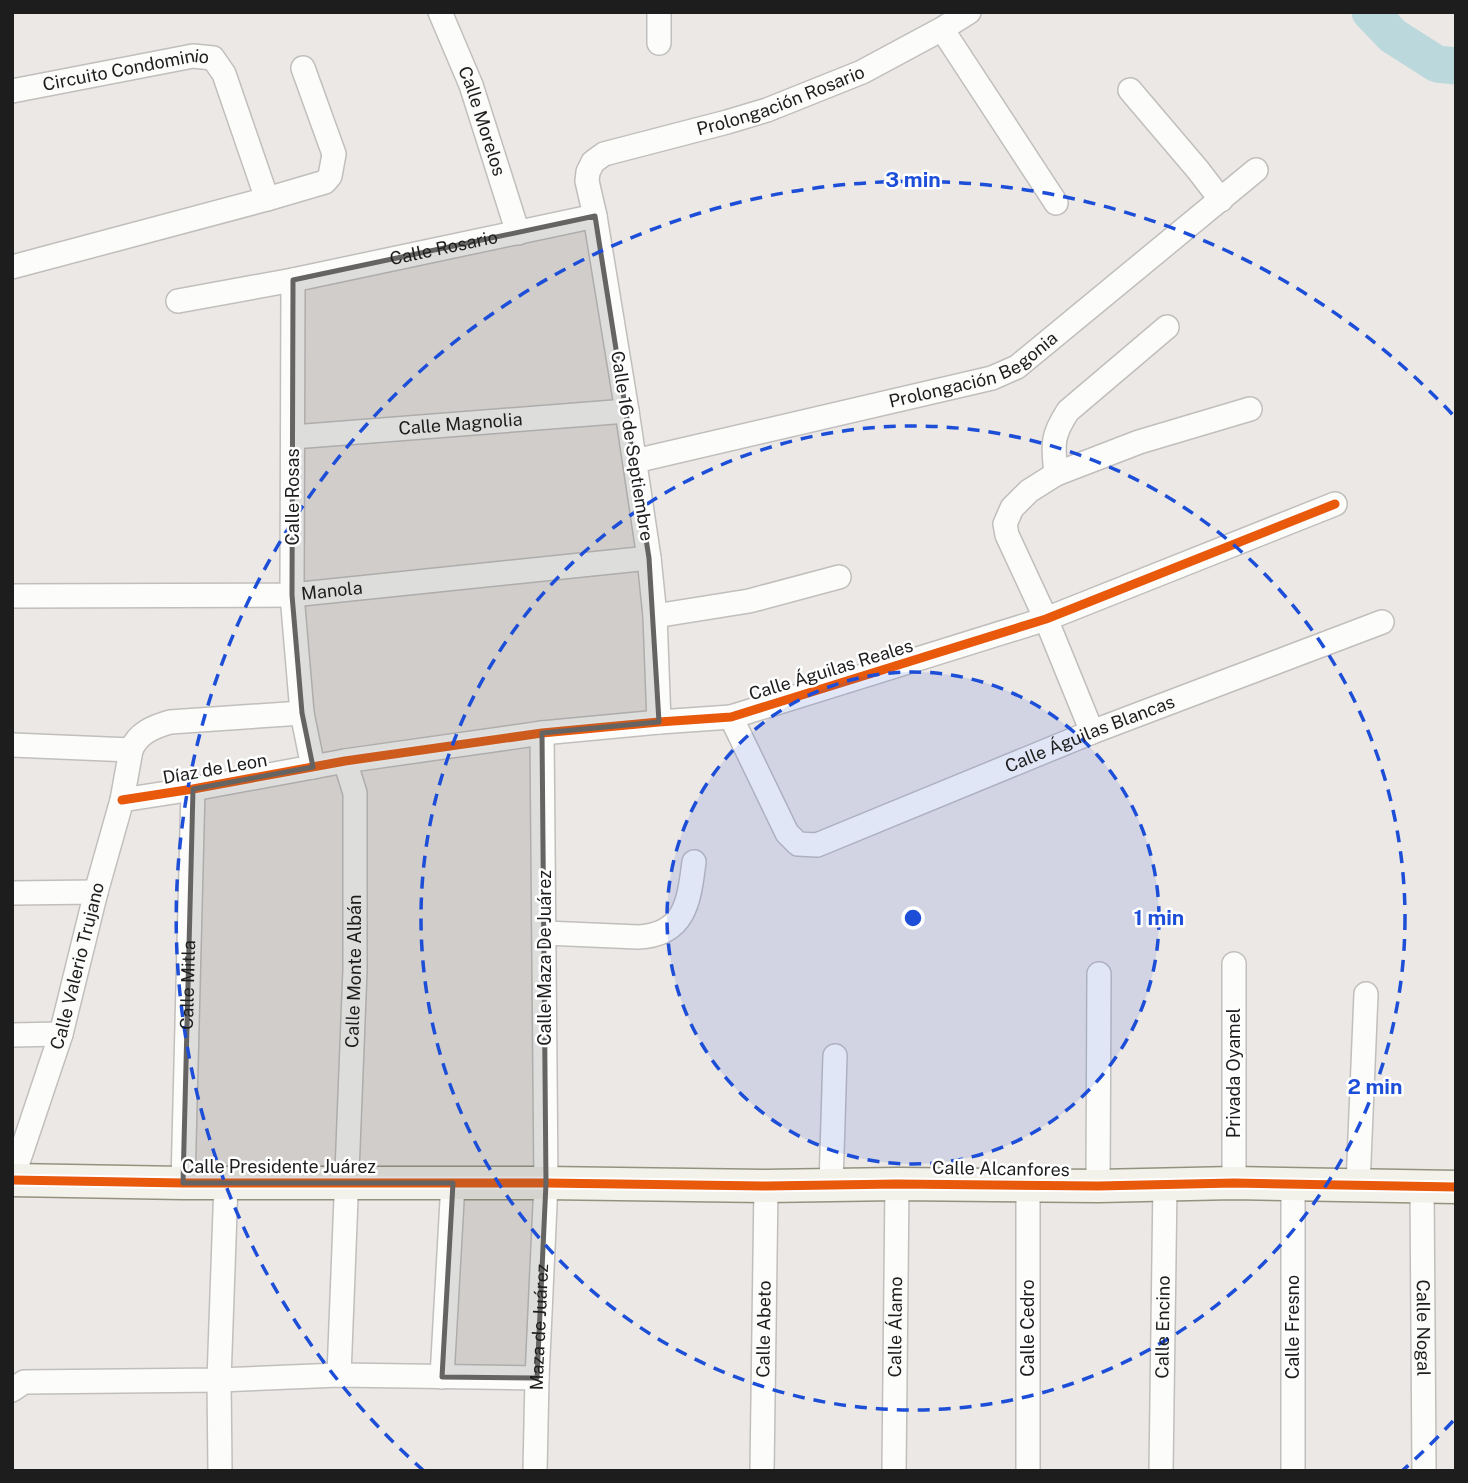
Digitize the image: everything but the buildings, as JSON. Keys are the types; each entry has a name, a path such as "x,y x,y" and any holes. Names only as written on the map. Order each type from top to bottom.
{"street":[{"name":"Calle Morelos","path":"440,12 471,85 519,233"},
{"path":"659,12 659,43"},
{"name":"Prolongación Rosario","path":"587,172 593,162 604,154 767,110 862,72 969,12"},
{"path":"942,29 1056,203"},
{"name":"Circuito Condominio","path":"12,90 193,57 213,58 224,74 267,199"},
{"path":"12,267 325,182 330,176 334,154 303,68"},
{"path":"1130,90 1221,200"},
{"name":"Prolongación Begonia","path":"635,461 992,377 1017,367 1256,170"},
{"name":"Calle 16 de Septiembre","path":"587,172 649,558 655,615 659,722"},
{"name":"Calle Rosario","path":"177,301 293,280 595,216"},
{"name":"Calle Rosas","path":"293,280 292,596 302,713 313,766"},
{"path":"1056,474 1053,441 1068,411 1167,327"},
{"path":"1092,732 1046,619 1007,535 1005,523 1012,508 1029,491 1056,474 1139,442 1250,409"},
{"name":"Calle Magnolia","path":"293,436 627,411"},
{"name":"Calle Águilas Reales","path":"313,766 542,733 731,718 1046,619 1335,504"},
{"name":"Manola","path":"12,596 292,596 649,558"},
{"path":"655,615 749,601 839,577"},
{"name":"Calle Águilas Blancas","path":"731,718 787,832 798,844 817,845 1092,732 1382,622"},
{"path":"12,745 131,750 140,736 153,727 170,722 302,713"},
{"name":"Calle Maza De Juárez","path":"542,733 546,1183"},
{"name":"Calle Valerio Trujano","path":"12,1180 61,1034 122,800 131,750"},
{"name":"Calle Monte Albán","path":"339,1375 355,971 355,793 345,761"},
{"name":"Díaz de Leon","path":"122,800 313,766"},
{"name":"Calle Mitla","path":"183,1183 193,789"},
{"path":"545,933 638,937 667,931 676,924 682,914 690,891 694,862"},
{"path":"12,893 96,892"},
{"name":"Privada Oyamel","path":"1234,964 1234,1183"},
{"path":"1098,1186 1099,974"},
{"path":"1358,1185 1366,994"},
{"path":"12,1035 61,1034"},
{"path":"831,1185 835,1055"},
{"name":"Calle Presidente Juárez","path":"12,1180 346,1184 546,1183"},
{"path":"220,1471 219,1380 226,1183"},
{"path":"442,1377 453,1183"},
{"name":"Calle Alcanfores","path":"546,1183 766,1186 1098,1186 1234,1183 1456,1187"},
{"name":"Maza de Juárez","path":"535,1471 546,1183"},
{"name":"Calle Álamo","path":"894,1471 897,1184"},
{"name":"Calle Encino","path":"1161,1471 1165,1184"},
{"name":"Calle Fresno","path":"1293,1184 1293,1471"},
{"name":"Calle Cedro","path":"1028,1185 1028,1471"},
{"name":"Calle Abeto","path":"762,1471 766,1186"},
{"name":"Calle Nogal","path":"1422,1186 1424,1471"},
{"path":"12,1390 24,1382 219,1380 339,1375 537,1378"}],"highlighted area":[{"path":"595,216 649,558 659,722 542,733 546,1183 537,1378 442,1377 453,1183 183,1183 193,789 313,767 302,713 292,595 293,280"}],"waterway":[{"path":"1370,12 1393,36 1437,64 1456,66"}],"cycle path":[{"path":"122,800 345,761 542,733 731,717 1046,619 1335,504"},
{"path":"12,1180 766,1186 1098,1186 1234,1183 1456,1187"}]}
